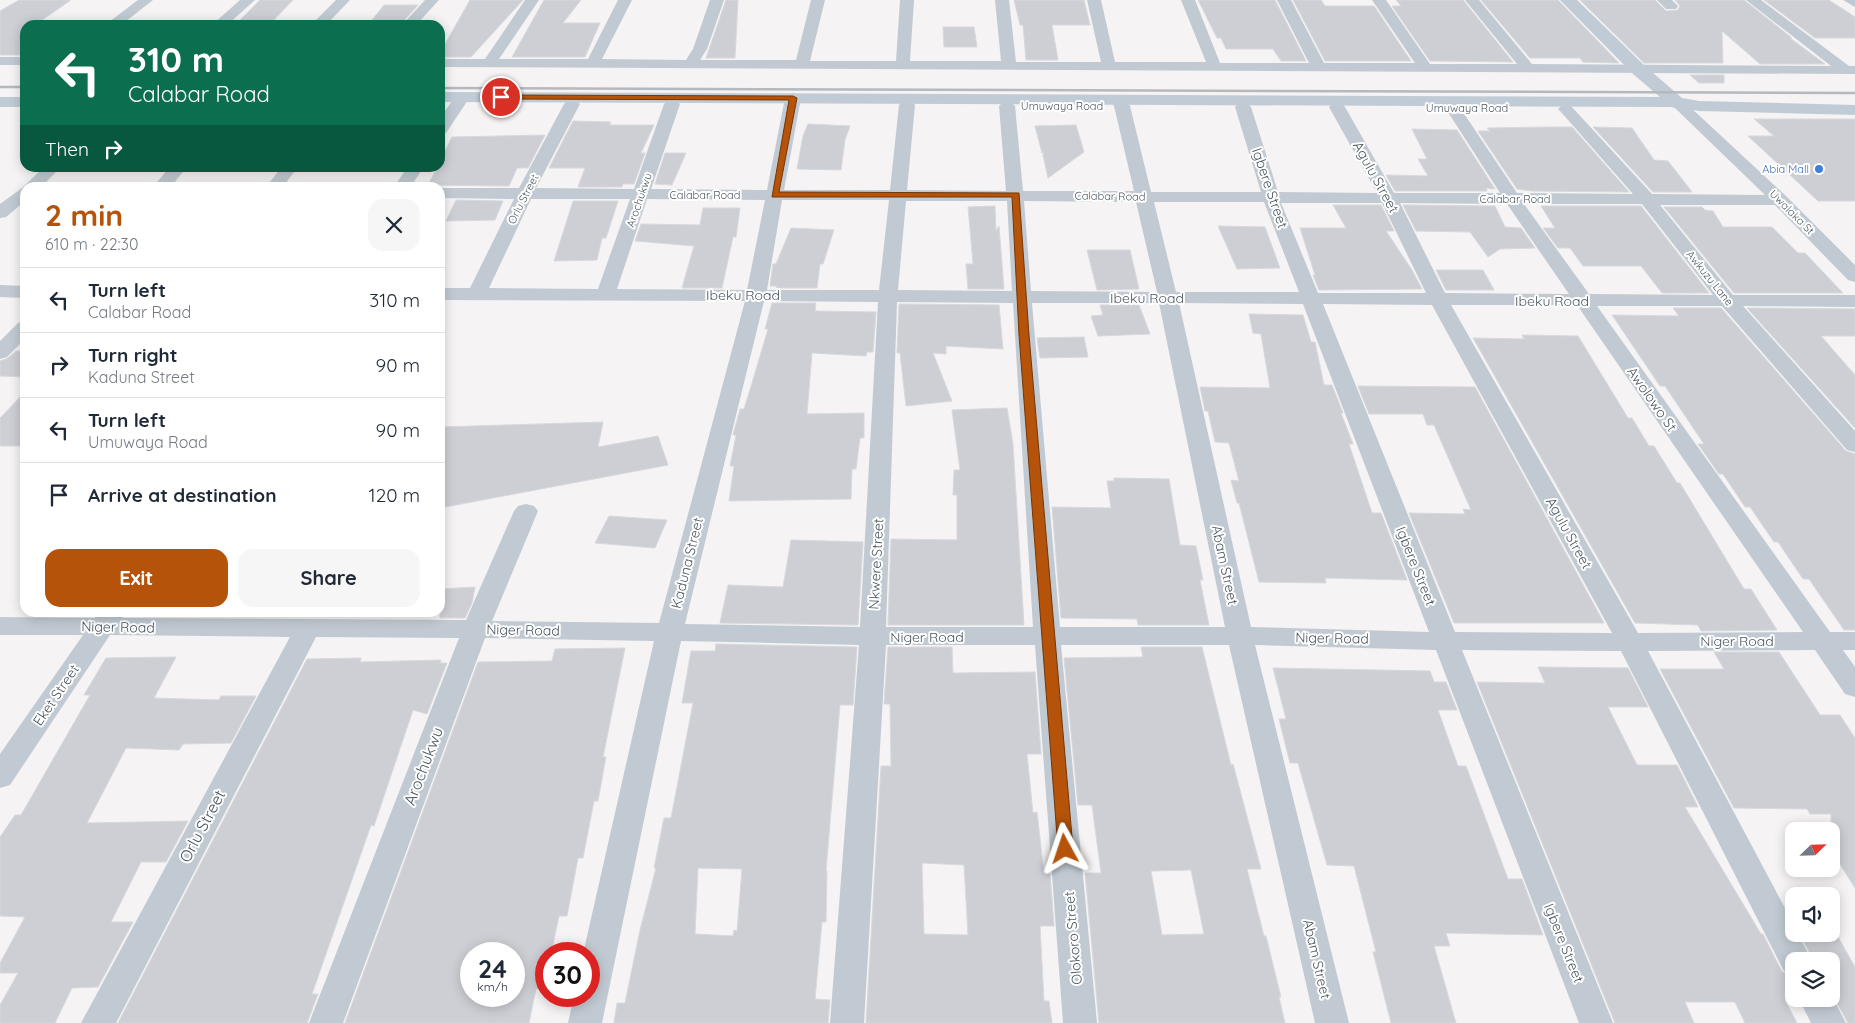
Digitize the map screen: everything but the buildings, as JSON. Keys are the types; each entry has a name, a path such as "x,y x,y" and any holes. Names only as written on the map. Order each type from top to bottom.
{"street":[{"path":"119,20 146,0"},
{"path":"225,20 248,0"},
{"path":"323,20 343,0"},
{"path":"414,20 432,0"},
{"path":"489,63 532,0"},
{"path":"592,63 625,0"},
{"path":"690,64 700,49 717,0"},
{"path":"802,64 818,0"},
{"path":"903,64 908,0"},
{"path":"1002,0 1009,66"},
{"path":"1094,0 1109,66"},
{"path":"1188,0 1214,65"},
{"path":"1284,0 1318,66"},
{"path":"1379,0 1425,67"},
{"path":"1472,0 1528,68"},
{"path":"1568,0 1663,92 1687,105 1855,110"},
{"path":"1753,0 1851,70"},
{"path":"1850,0 1855,4"},
{"path":"0,61 20,61"},
{"path":"445,63 1009,66 1214,65 1639,70 1851,70"},
{"path":"2,101 20,96"},
{"name":"Umuwaya Road","path":"445,98 460,100 572,104 792,101 907,105 1007,106 1120,103 1243,107 1566,109 1687,105"},
{"path":"445,122 460,100"},
{"name":"Umuwaya Road","path":"445,102 460,100 1687,105"},
{"path":"2,101 20,102"},
{"name":"Kaduna Street","path":"585,1023 669,634 756,295 792,101"},
{"name":"Abam Street","path":"1120,103 1168,298 1240,636 1332,1023"},
{"name":"Orlu Street","path":"476,294 525,193 572,104"},
{"name":"Arochukwu","path":"605,295 672,104"},
{"name":"Nkwere Street","path":"847,1023 873,636 888,297 907,105"},
{"name":"Uwalaka St","path":"1687,105 1855,276"},
{"name":"Olokoro Street","path":"1007,106 1016,195 1021,298 1047,637 1080,1023"},
{"name":"Igbere Street","path":"1243,107 1272,198 1311,300 1596,1023"},
{"name":"Agulu Street","path":"1337,107 1389,199 1439,300 1630,642 1791,952"},
{"name":"Awolowo St","path":"1454,108 1512,199 1855,687"},
{"name":"Awkuzu Lane","path":"1566,109 1646,198 1729,302 1855,445"},
{"path":"37,182 48,172"},
{"path":"165,182 174,172"},
{"path":"278,182 286,172"},
{"path":"0,190 20,191"},
{"name":"Calabar Road","path":"445,193 1780,200"},
{"path":"0,213 20,195"},
{"path":"0,291 20,292"},
{"name":"Ibeku Road","path":"445,294 1311,300 1855,301"},
{"path":"0,353 20,332"},
{"name":"Arochukwu","path":"326,1023 475,629 526,511"},
{"name":"Niger Road","path":"0,626 108,619 307,629 475,629 669,634 1047,637 1240,636 1445,641 1855,641"},
{"name":"Eket Street","path":"0,777 108,619"},
{"name":"Orlu Street","path":"98,1023 307,629"},
{"path":"1820,1007 1829,1023"}],"railway":[{"path":"0,87 20,87"},
{"path":"445,88 1855,93"}],"place":[{"name":"Abia Mall","path":"1819,169"}],"route":[{"path":"501,97 793,98 775,195 1016,195 1021,298 1065,849"}]}
